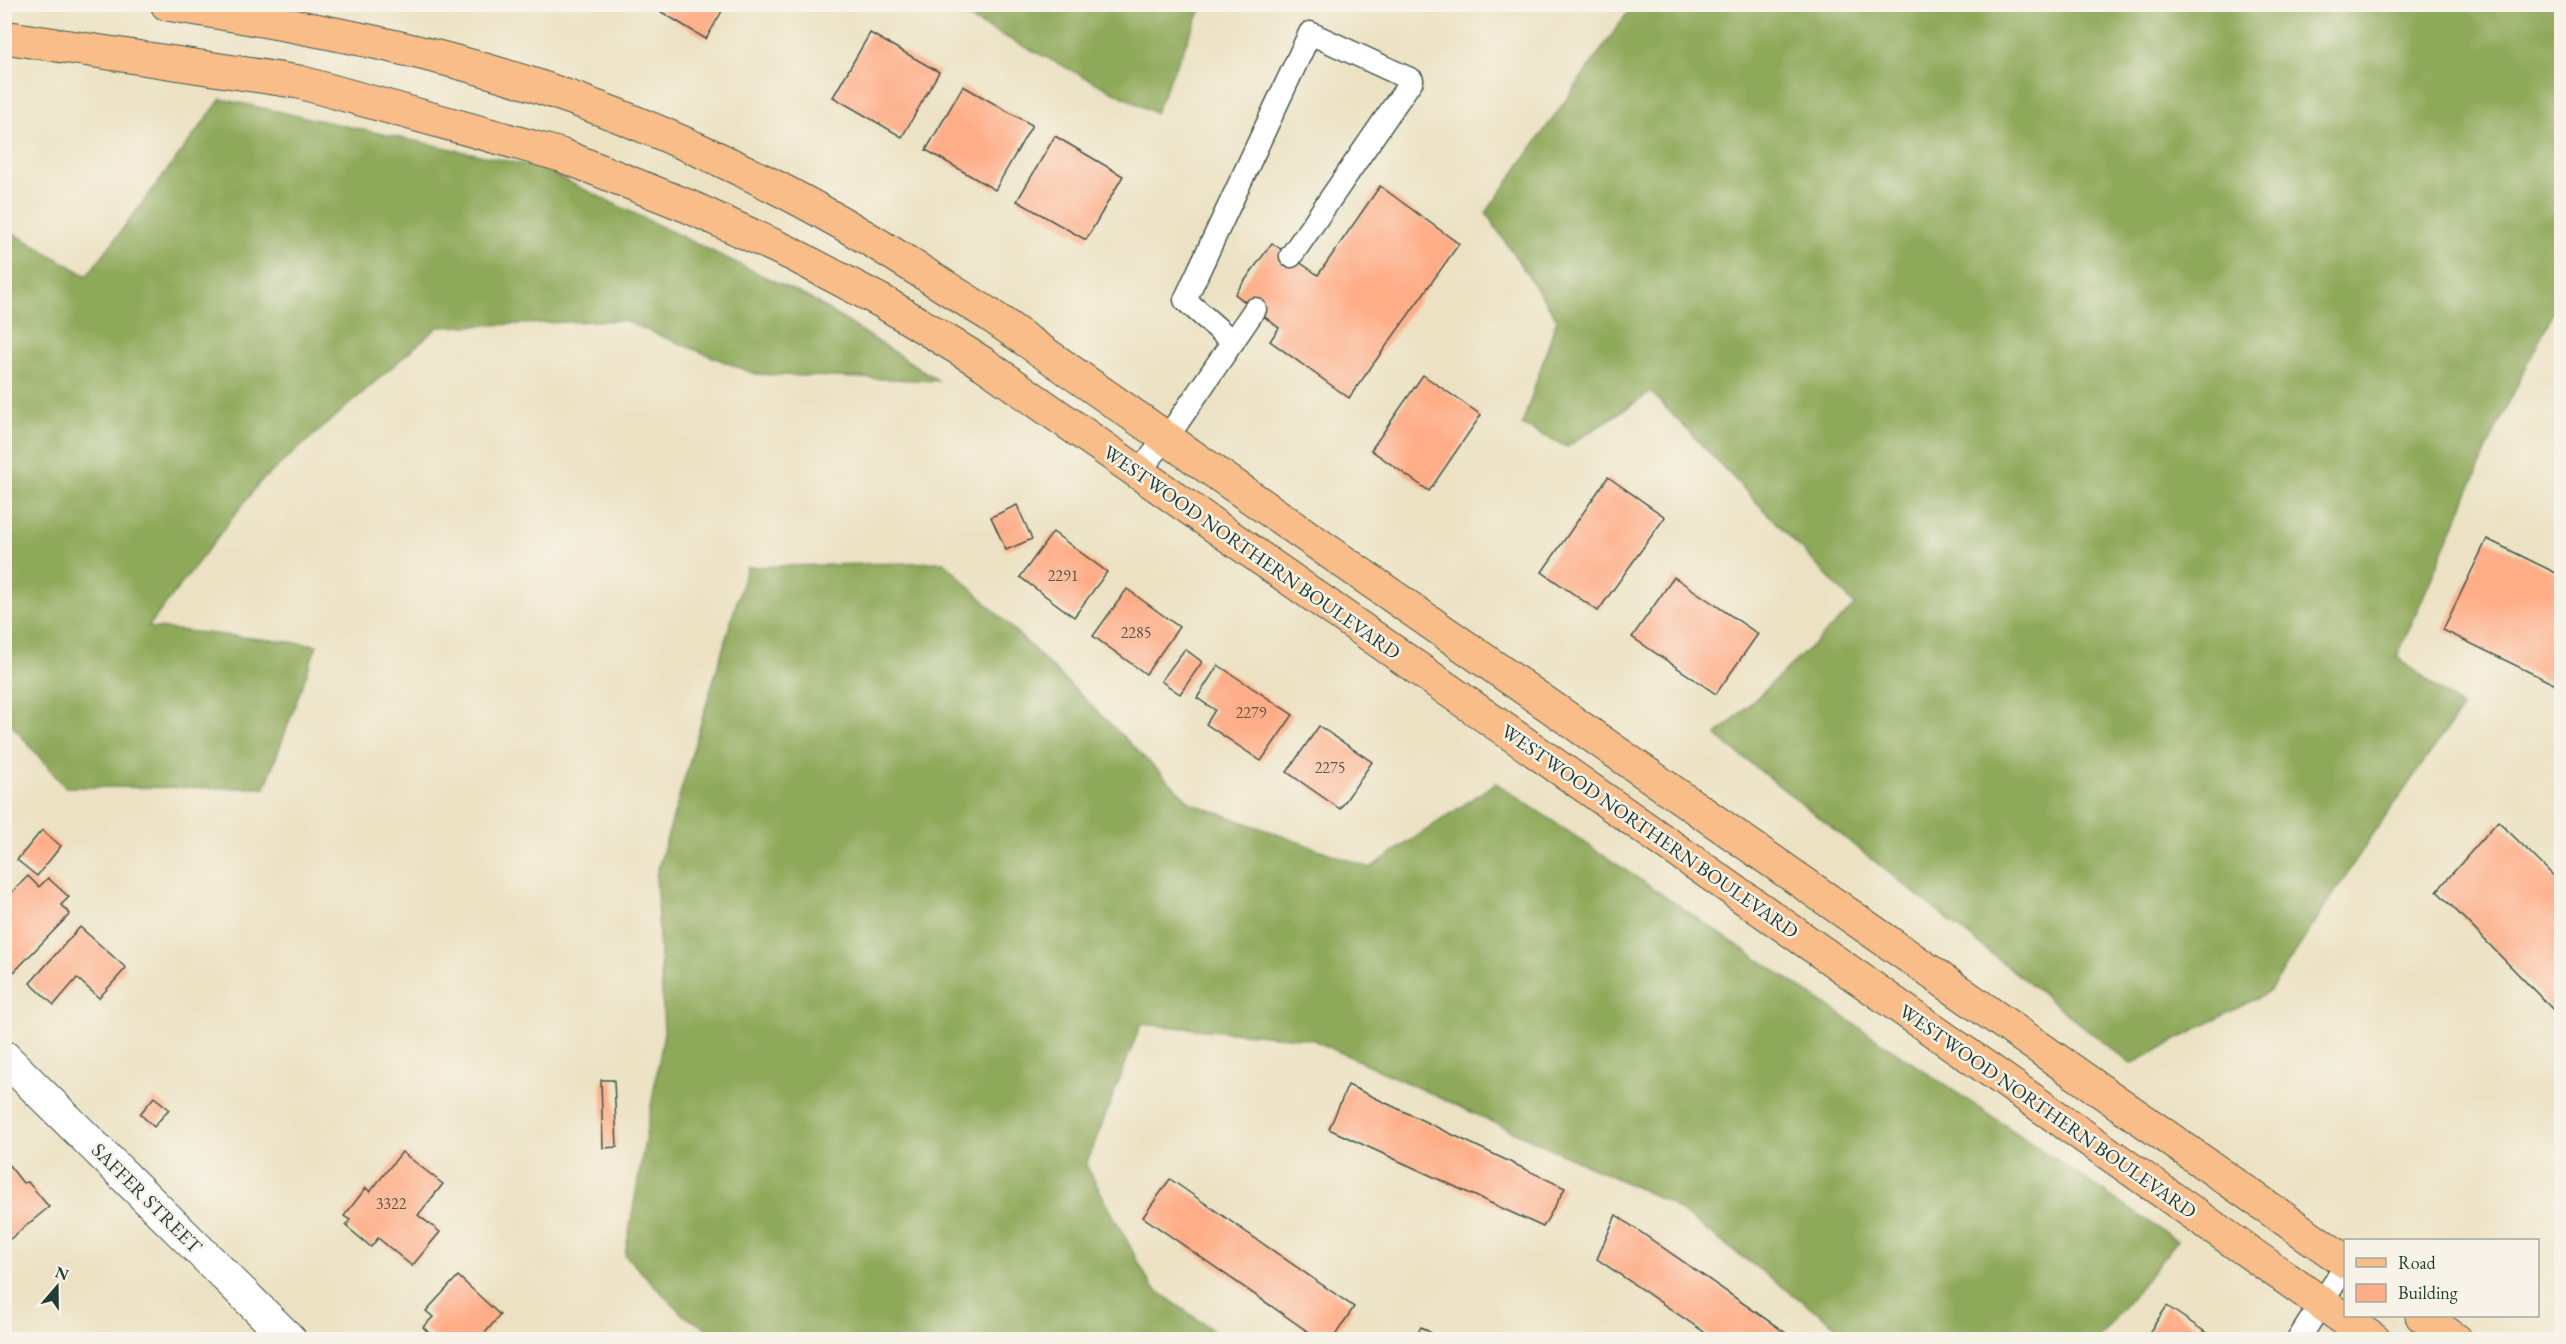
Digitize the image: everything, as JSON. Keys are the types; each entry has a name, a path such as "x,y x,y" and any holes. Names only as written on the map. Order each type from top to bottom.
{"main road":[{"path":"168,5 288,24 399,48 534,85 628,120 746,173 866,237 990,315 2344,1263"},
{"name":"WESTWOOD NORTHERN BOULEVARD","path":"4,37 299,82 561,155 690,207 792,254 883,302 984,364 2374,1340"},
{"path":"2423,1317 2456,1340"}],"street":[{"name":"SAFFER STREET","path":"4,1057 290,1340"}],"lane":[{"path":"1233,342 1185,300 1310,33 1412,81 1291,256"},
{"path":"1138,472 1167,438 1255,309"},
{"path":"2298,1340 2344,1267"}],"green space":[{"path":"943,5 1203,5 1155,113"},
{"path":"1633,5 2561,5 2561,296 2496,429 2397,657 2462,708 2369,840 2270,991 2131,1064 1716,736 1855,605 1651,392 1567,447 1522,425 1557,319 1486,213"},
{"path":"221,99 540,168 813,300 939,381 755,374 622,320 438,327 260,482 148,627 317,645 265,788 65,787 5,717 5,228 87,276"},
{"path":"944,562 1191,803 1370,868 1496,783 2177,1241 2098,1339 1854,1339 1666,1201 1311,1039 1141,1024 1086,1165 1152,1287 1225,1339 725,1339 683,1315 625,1255 664,1032 656,875 747,567"}],"building":[{"path":"648,4 726,4 706,39"},
{"path":"870,33 939,72 902,137 833,97"},
{"path":"963,86 1032,125 995,190 926,150"},
{"path":"1055,136 1123,176 1086,240 1017,201"},
{"path":"1380,186 1459,244 1349,398 1270,341 1279,328 1235,294 1272,243 1318,275"},
{"path":"1423,375 1481,415 1429,491 1371,450"},
{"path":"1608,477 1665,517 1598,611 1542,572"},
{"path":"1017,505 1032,539 1006,550 991,517"},
{"path":"1053,532 1107,572 1074,617 1020,577"},
{"path":"2487,539 2562,576 2562,688 2443,630"},
{"path":"1674,577 1758,634 1716,694 1632,637"},
{"path":"1127,589 1179,627 1146,674 1093,636"},
{"path":"1185,649 1202,662 1180,694 1161,681"},
{"path":"1218,665 1293,715 1261,761 1206,724 1215,710 1197,698"},
{"path":"1319,726 1372,762 1340,809 1287,772"},
{"path":"2498,821 2562,884 2562,1019 2437,891"},
{"path":"42,830 61,846 37,876 17,860"},
{"path":"28,876 39,887 48,878 69,897 61,905 70,914 14,972 4,962 4,900"},
{"path":"80,927 126,968 99,998 77,978 54,1005 30,983"},
{"path":"601,1080 614,1080 617,1147 603,1148"},
{"path":"1348,1085 1565,1188 1543,1227 1329,1129"},
{"path":"154,1097 169,1109 154,1127 140,1114"},
{"path":"402,1152 443,1184 418,1215 440,1232 412,1266 378,1238 371,1247 346,1226 350,1220 344,1216 366,1188 370,1192"},
{"path":"8,1164 23,1183 28,1182 49,1207 4,1244 4,1167"},
{"path":"1170,1179 1354,1307 1332,1340 1320,1340 1143,1217"},
{"path":"1616,1215 1796,1340 1716,1340 1597,1259"},
{"path":"458,1276 500,1315 479,1340 436,1340 423,1327 433,1317 426,1311"},
{"path":"2167,1306 2217,1340 2144,1340"},
{"path":"1421,1327 1443,1340 1414,1340"}]}
